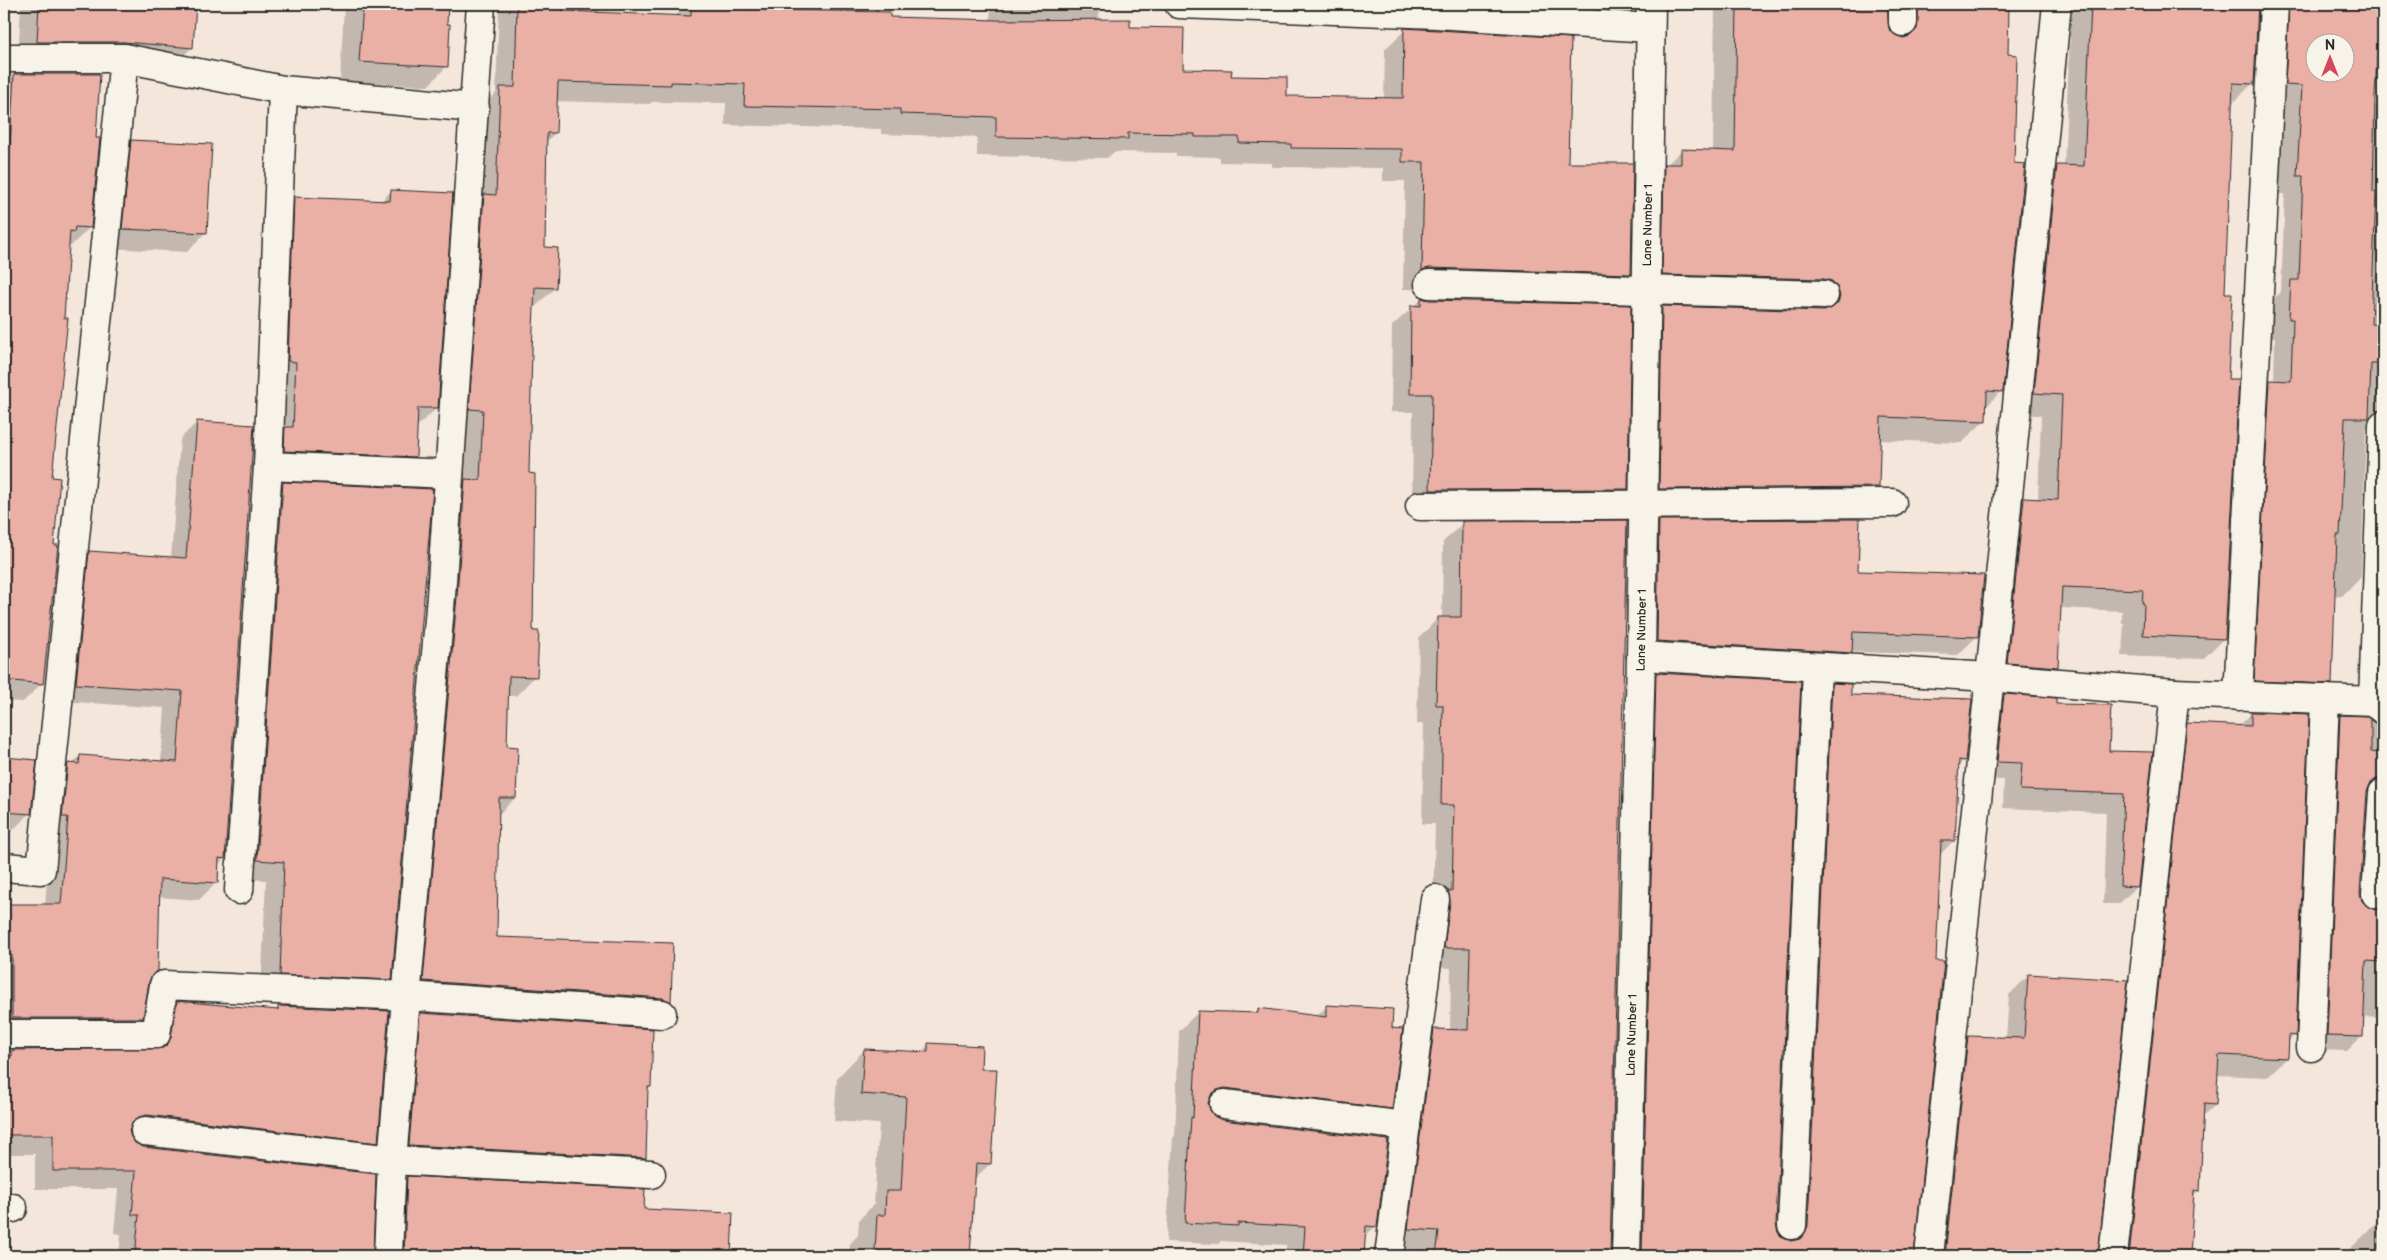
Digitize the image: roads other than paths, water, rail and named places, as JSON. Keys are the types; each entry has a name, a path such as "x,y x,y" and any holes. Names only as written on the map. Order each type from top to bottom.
{"street":[{"path":"388,1256 392,1160 408,996 449,474 481,4"},
{"path":"1179,4 1436,14 1650,16"},
{"path":"1929,1256 1990,677 2057,4"},
{"path":"2238,696 2274,4"},
{"name":"Lane Number 1","path":"1626,1256 1644,504 1650,16"},
{"path":"4,58 124,58 284,90 475,108"},
{"path":"4,867 41,870 124,58"},
{"path":"239,890 268,466 284,90"},
{"path":"1429,284 1824,295"},
{"path":"1641,656 1990,677 2175,693 2325,699 2378,706 2383,425"},
{"path":"268,466 449,474"},
{"path":"1420,506 1892,503"},
{"path":"1792,1225 1817,668"},
{"path":"2113,1256 2175,693"},
{"path":"2311,1047 2325,699"},
{"path":"2376,894 2383,793"},
{"path":"1389,1256 1435,899"},
{"path":"4,1034 156,1034 164,985 246,987 408,996 662,1014"},
{"path":"1224,1104 1406,1126"},
{"path":"145,1131 392,1160 651,1174"}]}
